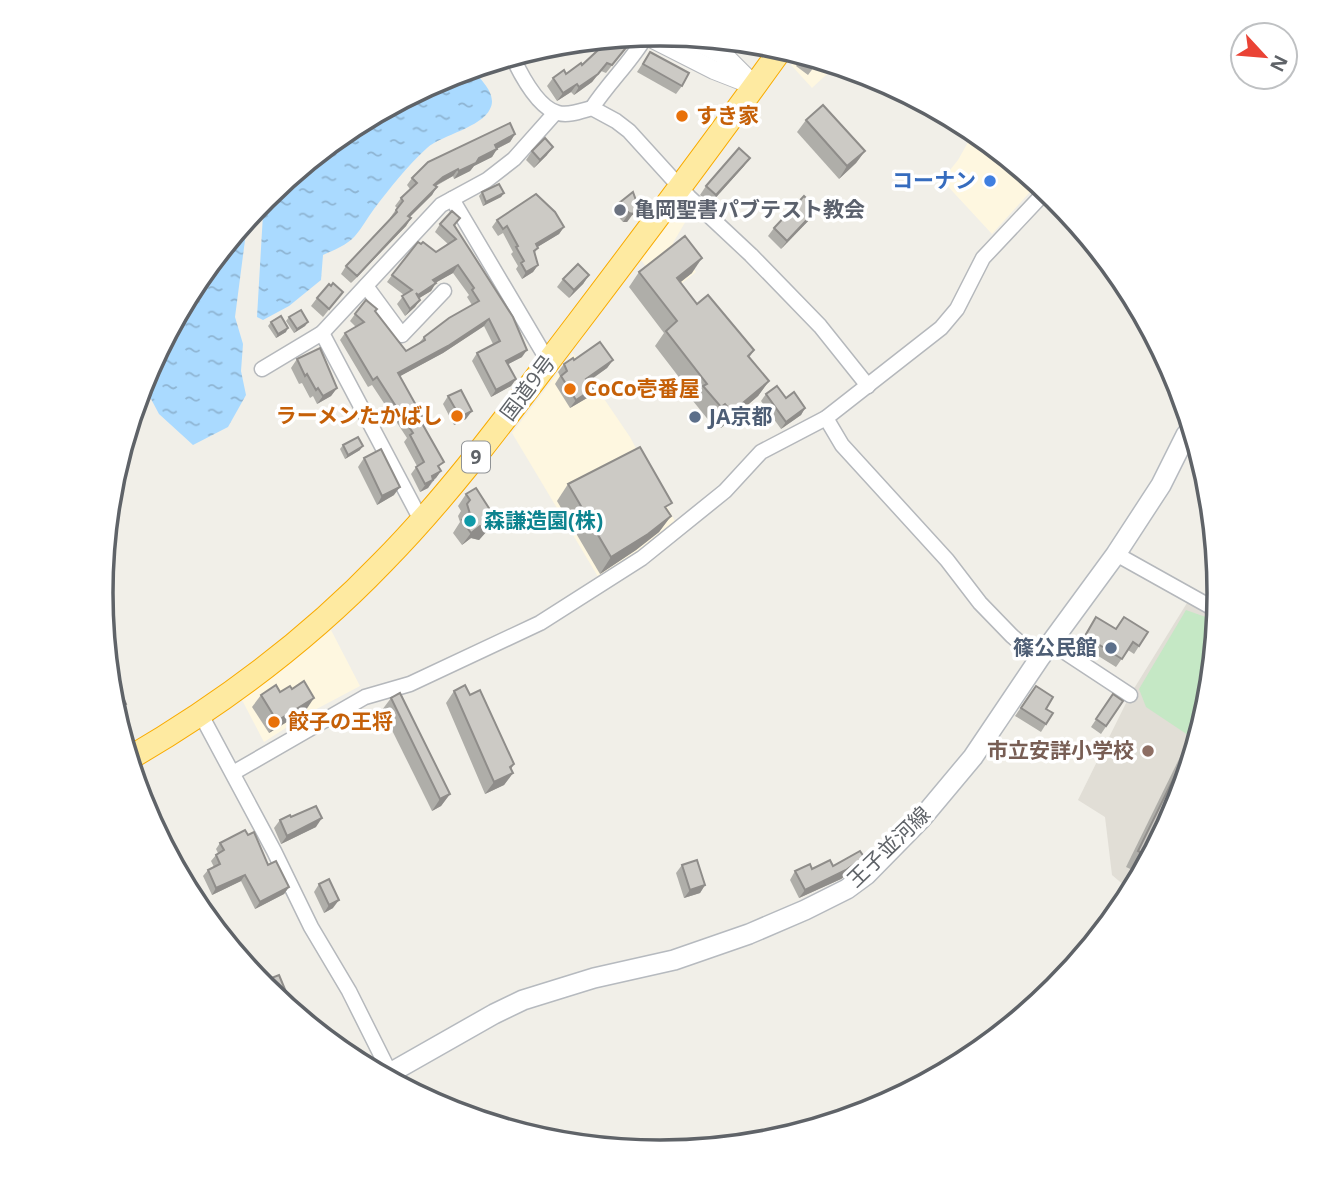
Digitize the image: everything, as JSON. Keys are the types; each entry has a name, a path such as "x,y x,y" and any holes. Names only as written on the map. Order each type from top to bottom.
{"highway":[{"name":"国道9号","path":"137,753 200,713 278,657 383,563 478,455 775,58"}],"main road":[{"name":"王子並河線","path":"394,1071 523,1000 593,978 674,960 749,934 847,889 866,875 922,818 973,757 1045,651 1116,554 1161,485 1185,438"}],"street":[{"path":"667,46 714,70 755,86"},
{"path":"592,108 639,47"},
{"path":"709,48 725,56 755,86"},
{"path":"516,65 524,80 555,113 568,114 592,108 629,131 689,197 751,255 820,326 868,386"},
{"path":"261,369 321,333 441,205 487,180 514,159 555,113"},
{"path":"233,773 365,697 410,684 540,623 642,558 725,491 761,452 826,418 941,328 957,309 983,258 1039,198"},
{"path":"452,199 548,362"},
{"path":"366,286 402,335 444,291"},
{"path":"321,333 421,520"},
{"path":"826,418 842,445 1012,636 1130,695"},
{"path":"1116,554 1207,605"},
{"path":"200,713 311,927 349,991 382,1065"}],"shaded area":[{"path":"793,62 829,73 812,88 791,65"},
{"name":"コーナン","path":"969,141 1031,191 992,234 942,180"},
{"path":"675,202 690,214 673,243 696,272 667,295 638,256"},
{"path":"573,353 630,437 677,525 600,580 512,433"},
{"name":"市立安詳小学校","path":"1187,603 1207,613 1203,664 1189,735 1166,803 1123,884 1112,875 1105,817 1078,800 1130,695"},
{"path":"331,630 360,686 309,713 264,742 242,700"}],"green space":[{"path":"1186,610 1207,617 1203,664 1189,736 1146,707 1139,689"}],"water":[{"path":"479,77 492,98 486,115 471,126 434,143 420,155 371,212 355,236 344,245 323,255 321,280 289,306 263,320 257,317 263,217 299,181 356,138 418,102"},
{"path":"246,235 235,317 243,344 241,371 246,395 228,427 193,445 159,414 149,396 169,351 205,289"}],"building":[{"path":"627,47 612,65 607,63 598,74 579,87 577,84 563,93 553,78 564,70 566,74 581,63 582,65 599,49"},
{"path":"650,52 689,73 682,86 643,64"},
{"path":"823,105 865,151 847,166 806,120"},
{"path":"510,123 515,134 495,145 497,149 479,158 476,163 459,171 458,169 434,185 437,187 408,216 411,218 357,276 346,266 397,212 403,201 401,198 417,183 412,178 428,162"},
{"path":"545,138 553,147 540,160 532,151"},
{"path":"739,148 750,158 716,195 706,186"},
{"path":"499,184 504,193 486,202 482,192"},
{"path":"633,192 638,206 633,214 619,203"},
{"path":"536,194 555,212 564,227 536,244 538,248 534,251 538,265 526,272 521,263 524,261 516,247 518,246 507,226 503,229 497,220"},
{"path":"804,196 817,209 787,241 774,228"},
{"path":"452,211 460,218 454,225 513,317 527,350 506,361 516,379 496,390 477,353 500,341 489,319 448,346 398,373 444,462 438,466 441,471 425,484 416,467 424,462 410,435 413,433 377,377 373,380 345,333 364,322 355,314 366,300 377,309 375,311 406,351 425,340 424,337 449,318 479,301 472,290 474,288 458,265 433,280 436,283 418,295 416,293 420,300 410,309 402,296 412,290 392,275 418,242 423,242 436,252 456,239 440,224"},
{"path":"685,236 702,258 677,278 697,304 708,295 754,350 748,356 769,381 732,412 725,404 721,407 703,386 707,384 666,331 677,321 639,272"},
{"path":"578,264 589,275 574,290 563,279"},
{"path":"333,283 343,292 329,309 317,298"},
{"path":"301,310 308,322 297,329 289,317"},
{"path":"281,316 288,328 278,334 271,322"},
{"path":"600,342 613,360 586,379 593,389 576,400 561,376 567,371 564,364"},
{"path":"320,348 337,388 323,396 318,388 316,390 307,374 305,376 297,359"},
{"path":"777,386 786,398 794,392 805,408 786,422 766,394"},
{"path":"461,390 472,411 460,417 448,396"},
{"path":"358,437 363,446 348,455 343,445"},
{"path":"640,447 672,503 665,507 671,516 611,557 568,484"},
{"path":"381,449 400,487 382,496 364,458"},
{"path":"476,488 496,519 487,528 480,526 471,533 462,520 470,514 467,504 470,500 466,494"},
{"name":"篠公民館","path":"1096,617 1116,629 1124,617 1148,632 1139,646 1133,642 1122,659 1085,636"},
{"path":"304,681 314,698 277,721 261,695 276,685 280,692 290,686 292,689"},
{"path":"465,685 470,695 480,690 514,764 510,767 513,773 494,782 454,691"},
{"path":"1036,686 1053,697 1046,709 1053,713 1046,724 1021,708"},
{"path":"400,693 450,794 440,799 391,698"},
{"path":"1113,694 1123,701 1106,726 1096,719"},
{"path":"1177,771 1151,835 1142,853 1138,851"},
{"path":"316,806 322,818 287,836 280,820"},
{"path":"245,830 248,835 254,832 268,865 276,861 289,887 260,902 245,875 216,888 208,870 220,864 216,855 224,850 220,843"},
{"path":"860,851 864,857 846,870 805,890 795,871 810,864 812,869 830,860 833,866"},
{"path":"697,860 705,885 690,890 682,865"},
{"path":"329,879 339,900 329,905 319,884"},
{"path":"279,975 286,993 273,980 271,978"}],"place":[{"name":"すき家","path":"682,116"},
{"name":"コーナン","path":"990,181"},
{"name":"亀岡聖書パブテスト教会","path":"620,210"},
{"name":"CoCo壱番屋","path":"570,389"},
{"name":"ラーメンたかばし","path":"457,416"},
{"name":"JA京都","path":"695,417"},
{"name":"森謙造園(株)","path":"470,521"},
{"name":"篠公民館","path":"1111,648"},
{"name":"餃子の王将","path":"274,722"},
{"name":"市立安詳小学校","path":"1148,751"}]}
